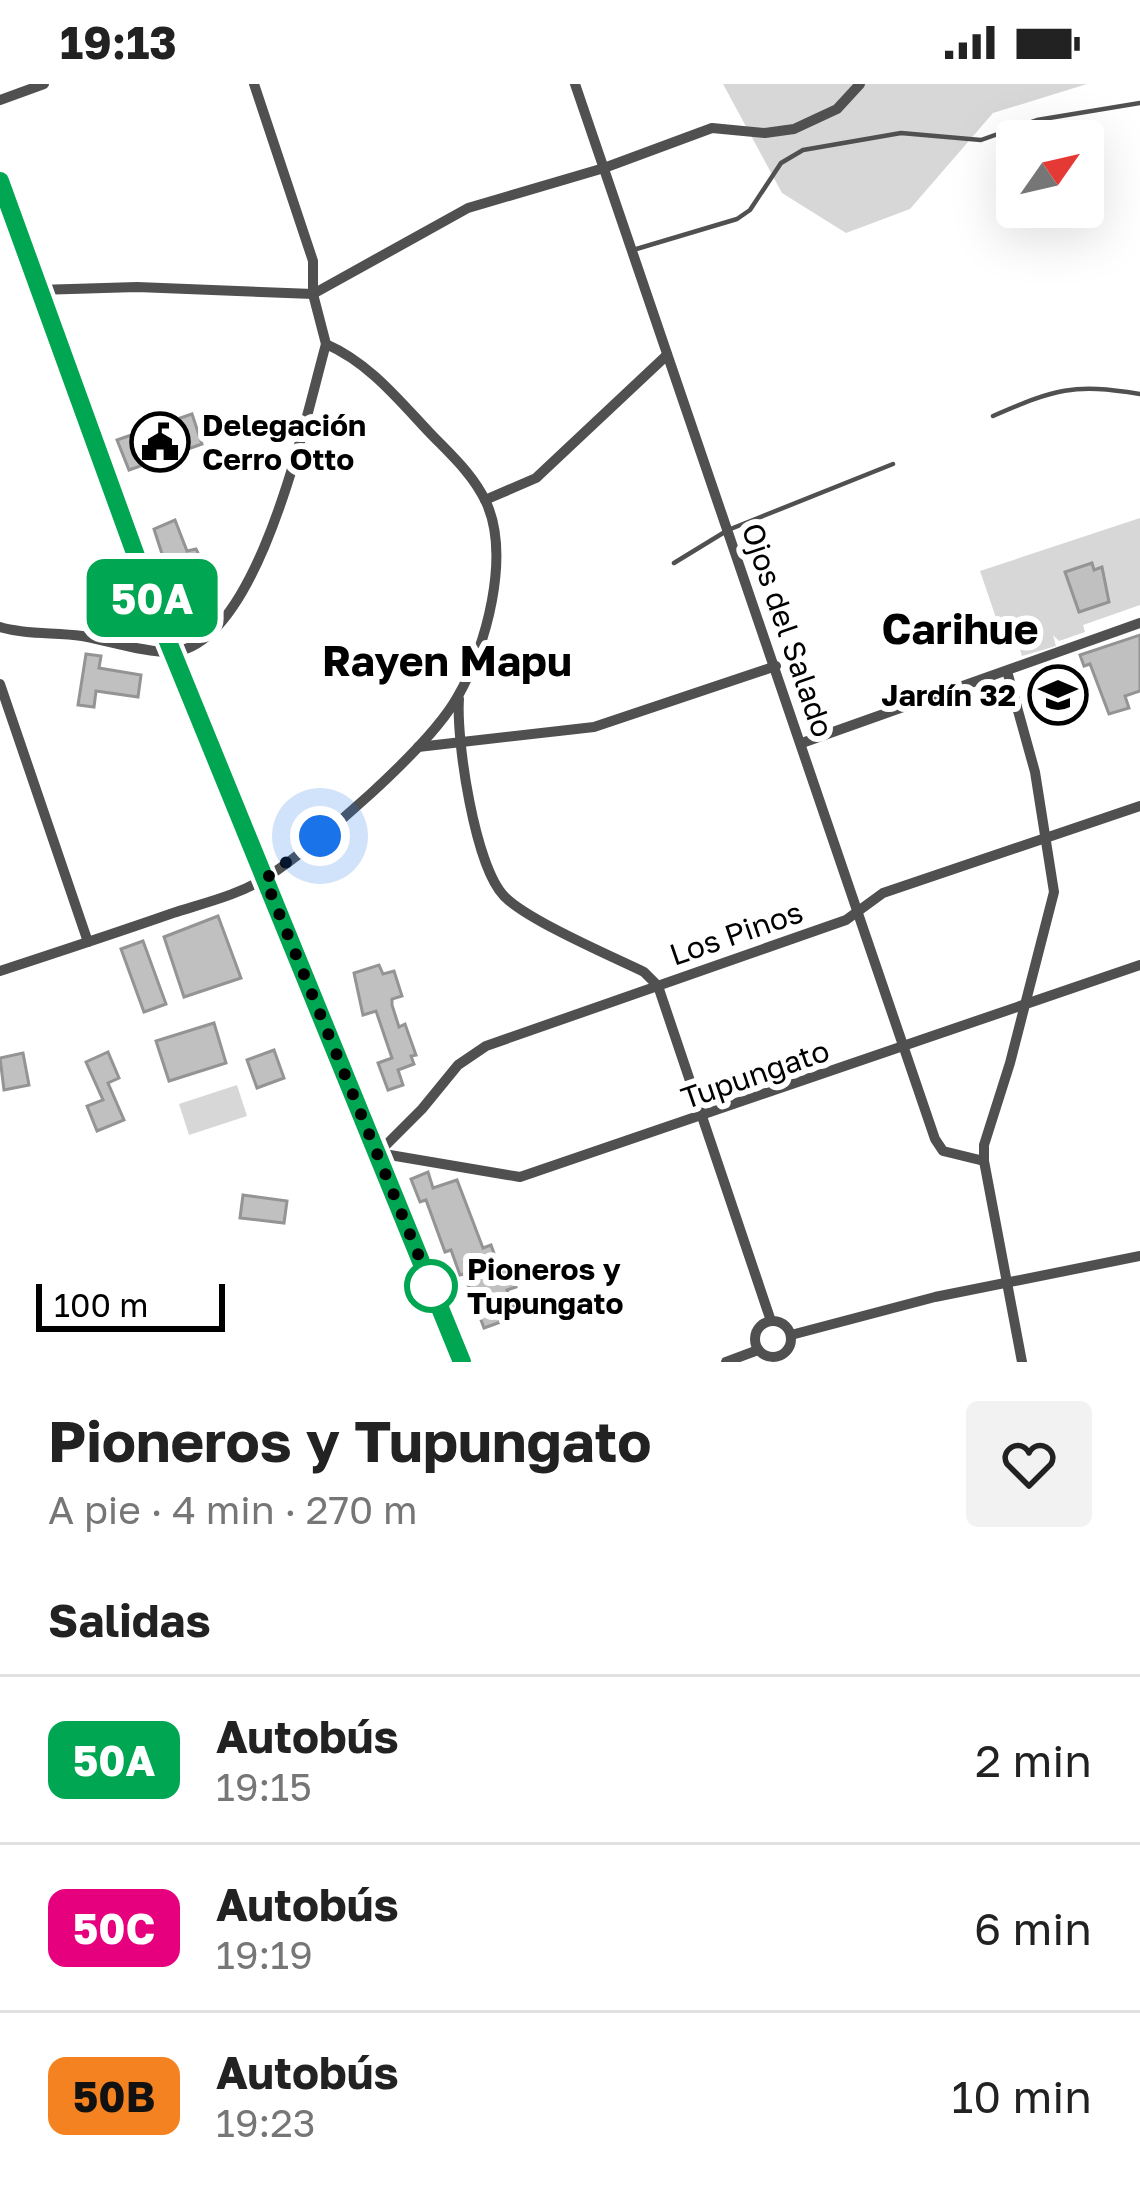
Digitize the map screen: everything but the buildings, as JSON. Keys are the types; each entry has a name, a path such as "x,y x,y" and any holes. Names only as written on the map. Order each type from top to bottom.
{"main road":[{"path":"0,181 173,652 461,1362"}],"street":[{"path":"0,100 44,84"},
{"path":"0,627 22,634 76,635 173,652 213,635 247,586 278,511 326,344 313,294 313,261 254,84"},
{"name":"Ojos del Salado","path":"575,84 935,1139 944,1151 984,1161"},
{"path":"38,290 137,287 313,294 468,208 604,168 712,128 765,133 794,129 837,109 860,84"},
{"path":"326,344 368,367 470,474 485,500 496,556 493,599 459,695 458,742 491,877 503,896 521,910 644,973 658,986 771,1321"},
{"path":"485,500 536,478 668,356"},
{"path":"802,743 1140,623"},
{"path":"418,747 594,727 776,666"},
{"path":"1007,671 1035,772 1052,909 984,1144 1022,1362"},
{"path":"0,684 88,942"},
{"path":"0,971 265,879 418,747 459,695"},
{"name":"Los Pinos","path":"378,1153 472,1054 846,920 883,893 1140,806"},
{"name":"Tupungato","path":"378,1153 520,1178 1140,965"},
{"path":"791,1334 1006,1281 1140,1256"},
{"path":"758,1350 756,1331 771,1321 781,1323 791,1334"},
{"path":"725,1362 758,1350 777,1360 787,1352 791,1334"}],"lane":[{"path":"632,250 737,220 750,210 781,164 803,150 901,133 981,140 1036,120 1140,103"},
{"path":"993,416 1064,388 1092,386 1140,394"},
{"path":"674,563 728,530 893,464"}],"shaded area":[{"path":"723,84 1087,84 993,113 910,209 846,233 782,193"},
{"path":"1140,518 1140,605 1083,625 1085,632 1059,641 1053,635 1056,646 1022,656 1019,646 1007,650 980,571"},
{"path":"237,1085 247,1116 189,1135 179,1104"}],"bus line":[{"name":"50A","path":"0,181 160,622 462,1362"}],"place":[{"name":"Delegación Cerro Otto","path":"160,442"},
{"name":"Jardín 32","path":"1058,695"},
{"name":"Pioneros y Tupungato","path":"431,1286"}],"district":[{"name":"Carihue","path":"960,628"},
{"name":"Rayen Mapu","path":"447,660"}],"route":[{"path":"320,836 265,879 431,1286"}]}
